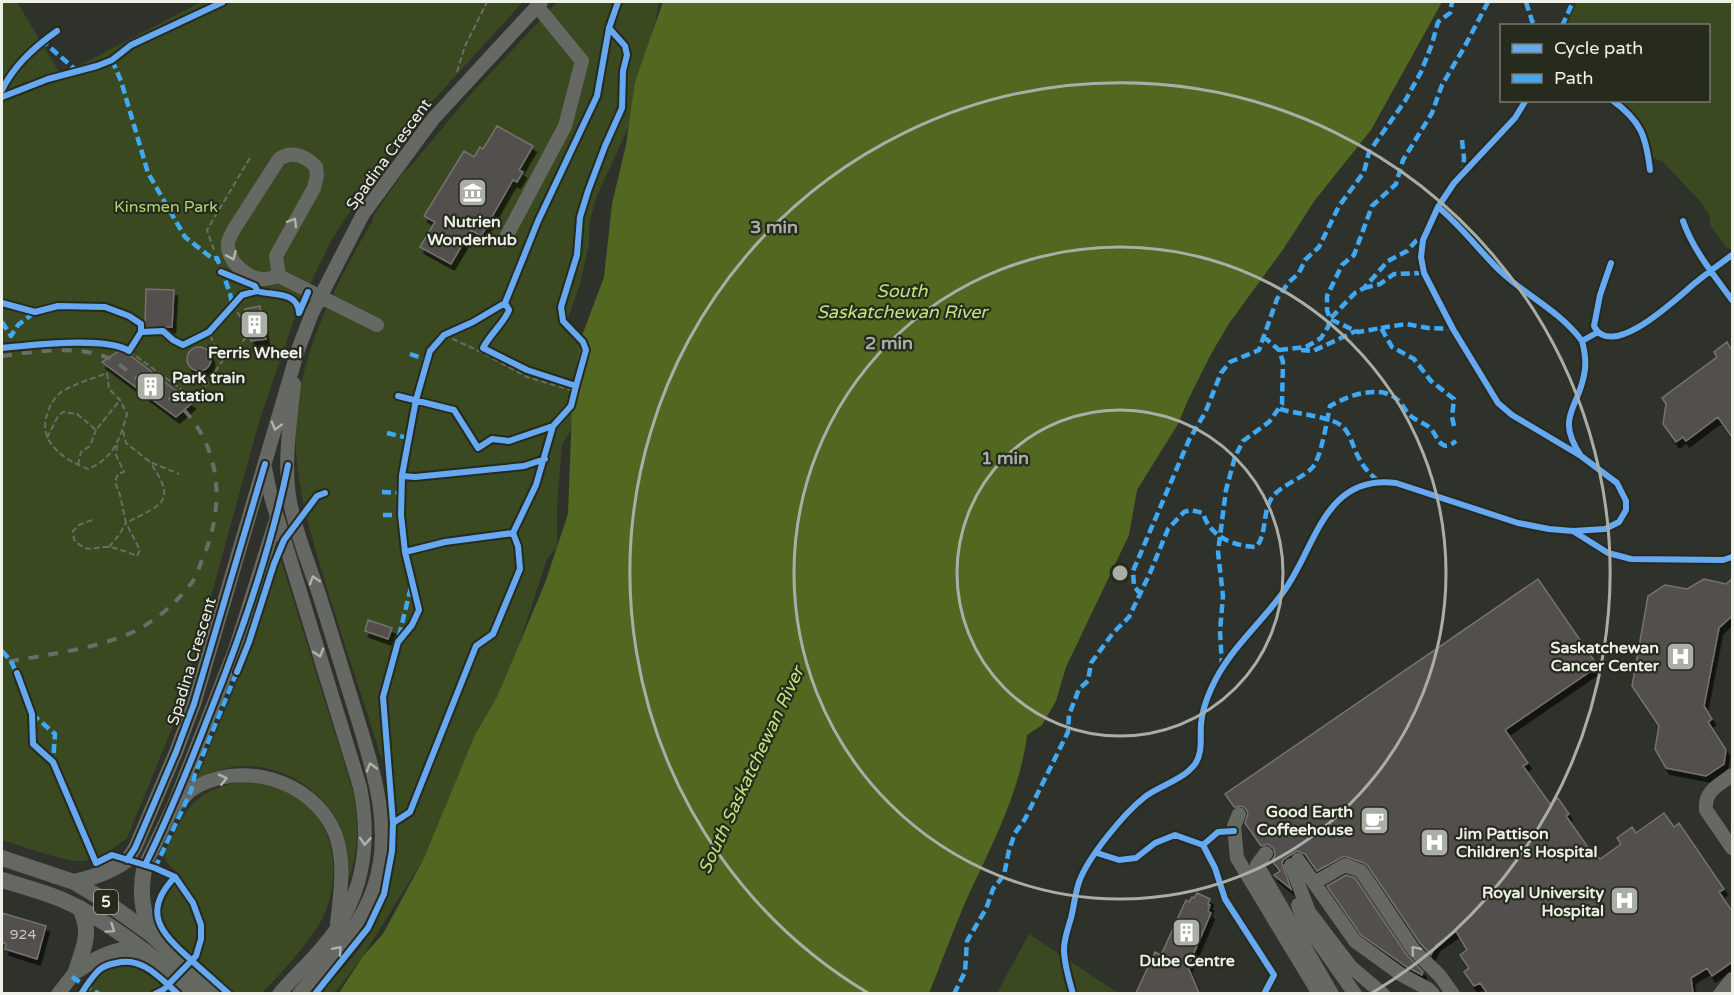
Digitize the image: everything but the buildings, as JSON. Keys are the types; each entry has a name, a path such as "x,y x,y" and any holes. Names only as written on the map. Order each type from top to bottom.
{"main road":[{"name":"5","path":"2,858 74,882 151,934 162,955 196,993"},
{"path":"74,882 113,870 127,860"},
{"path":"145,866 141,896 145,919 151,934"},
{"name":"5","path":"2,880 44,893 80,908 162,955 216,993"},
{"path":"76,971 87,932 86,922 80,908"},
{"path":"76,971 98,958 120,951 141,951 162,955"}],"street":[{"path":"504,241 566,126 582,61 539,4"},
{"name":"Spadina Crescent","path":"127,860 135,848 194,704 298,350 320,298 363,214 408,151 458,90 539,4"},
{"path":"279,276 276,256 316,182 316,167 300,155 284,155 279,159 241,215 228,241 230,256 239,269 263,280 279,276 377,325"},
{"name":"Spadina Crescent","path":"145,866 173,807 235,650 277,517 288,465 298,350"},
{"name":"Spadina Crescent","path":"265,464 271,497 346,739 364,810 366,832 364,859 348,909 336,929 279,993"},
{"name":"Spadina Crescent","path":"288,465 291,509 363,737 379,794 382,822 379,864 374,886 363,912 350,936 299,993"},
{"path":"173,807 191,791 206,784 223,778 248,775 266,777 284,783 305,796 323,814 334,832 340,853 336,929"},
{"path":"1732,775 1712,789 1705,802 1706,810 1732,848"},
{"path":"1239,814 1234,826 1237,858 1316,989 1322,993"},
{"path":"1266,853 1257,865 1332,993"},
{"path":"1383,993 1351,967 1309,912 1294,862 1314,883 1355,941 1402,975 1433,993"},
{"path":"1314,883 1345,865 1361,871 1413,949 1440,976 1453,993"},
{"path":"1294,892 1305,923 1355,993"},
{"path":"58,993 76,971"},
{"path":"1720,993 1732,979"}],"path":[{"path":"456,78 465,46 487,2"},
{"path":"217,258 207,230 251,156"},
{"path":"129,351 196,400 223,360 237,349 247,336 241,318 232,304"},
{"path":"209,332 223,360"},
{"path":"444,335 527,377 574,391"},
{"path":"481,352 483,348"},
{"path":"92,520 79,525 73,531 74,540 82,547 96,549 109,547 137,556 140,550 126,523 115,482 118,474 124,472 116,455 127,414 120,400 109,389 107,373 69,387 58,394 44,422 47,438 57,452 88,469 108,457 117,445"},
{"path":"78,465 81,452 90,446 96,430 120,400"},
{"path":"47,438 58,416 63,412 77,414 96,430"},
{"path":"123,429 126,444 150,462 180,474"},
{"path":"109,547 126,523 157,508 163,501 165,494 158,474 150,462"}],"green space":[{"name":"Kinsmen Park","path":"2,2 17,2 61,75 201,2 523,2 416,119 378,168 331,241 297,311 259,422 180,709 127,838 101,855 83,861 55,857 2,840"},
{"path":"557,2 660,2 645,83 628,128 596,198 589,224 589,244 580,284 567,321 576,342 591,357 575,423 562,445 557,505 557,547 547,559 499,705 424,858 363,956 335,993 321,994 360,948 380,912 392,872 398,830 393,785 380,754 339,628 305,509 297,459 296,434 297,407 302,380 322,318 374,215 405,170 470,95"},
{"path":"1577,2 1732,2 1732,249 1727,248 1710,225 1710,216 1699,200 1663,162 1652,157 1643,124 1618,102 1710,102 1710,24 1567,24"},
{"path":"280,557 353,791 357,836 348,881 347,851 338,822 327,805 295,779 277,771 237,766 217,771 199,780 197,778 248,656"},
{"path":"244,781 262,783 280,789 307,804 318,817 326,833 333,867 329,903 322,919 302,948 262,993 234,993 173,940 164,927 160,913 162,900 181,876 167,863 164,855 185,814 201,797 212,790"},
{"path":"1029,934 1118,993 997,993"},
{"path":"126,966 145,973 171,993 87,993 106,971"}],"water":[{"name":"South Saskatchewan River","path":"663,2 1442,2 1371,130 1315,200 1284,248 1228,325 1210,356 1178,424 1137,490 1129,535 1066,667 1056,701 1042,725 1027,735 1011,800 960,914 929,993 339,993 363,956 383,934 424,858 475,735 497,697 545,583 568,514 573,383 583,333 604,277 612,204 626,145 635,82"}],"railway":[{"path":"2,356 68,350 95,353 115,362 170,398 185,411 198,427 207,445 216,483 214,522 209,541 194,579 168,609 135,631 118,638 58,653 2,663"}],"marked path":[{"path":"1141,595 1134,586 1133,571 1189,440 1205,413 1221,373 1230,362 1259,350 1277,299 1289,282 1299,273 1305,260 1319,247 1339,206 1364,172 1369,152 1405,101 1421,72 1438,22 1450,13 1452,2"},
{"path":"1454,426 1452,417 1454,399 1431,381 1414,359 1392,347 1381,328 1358,332 1330,319 1327,310 1327,296 1342,265 1354,255 1372,206 1396,184 1403,160 1432,113 1442,85 1488,2"},
{"path":"1526,2 1535,24"},
{"path":"1563,24 1573,2"},
{"path":"39,44 46,44 77,71"},
{"path":"112,60 121,81 148,173 185,237 213,259 217,258 232,304"},
{"path":"1462,140 1463,173"},
{"path":"1279,350 1306,347 1321,338 1330,319 1355,293 1364,288 1388,261 1407,251 1423,237"},
{"path":"1364,288 1380,284 1394,274 1424,273"},
{"path":"2,322 11,336 18,325 35,312"},
{"path":"1381,328 1406,324 1453,329"},
{"path":"1301,350 1313,351 1356,331"},
{"path":"1222,667 1220,631 1223,596 1218,552 1226,490 1235,457 1243,441 1269,422 1282,404 1283,362 1279,350 1264,337"},
{"path":"410,354 427,360"},
{"path":"954,994 965,972 967,941 986,909 993,889 1004,875 1015,833 1025,819 1068,732 1069,715 1079,689 1088,681 1091,663 1113,633 1129,617 1168,529 1184,512 1191,510 1203,513 1211,528 1224,539 1239,545 1256,547 1262,536 1267,508 1274,495 1308,472 1315,463 1330,406 1356,395 1371,392 1391,395 1399,401 1408,414 1429,427 1442,445 1450,445 1456,441"},
{"path":"1280,409 1338,423 1348,434 1362,463 1378,481"},
{"path":"387,433 408,438"},
{"path":"382,492 401,493"},
{"path":"383,515 401,515"},
{"path":"399,636 411,587"},
{"path":"2,651 11,661 19,679"},
{"path":"155,868 191,791 195,774 238,669"},
{"path":"32,714 55,734 53,762"},
{"path":"72,977 99,994"}],"cycle path":[{"path":"2,97 48,79 112,60 131,45 223,2"},
{"path":"315,994 368,928 384,894 392,851 393,823 383,697 398,642 412,625 419,610 405,552 401,515 402,475 416,400 430,351 444,335 473,322 505,303 538,221 597,96 609,28 618,2"},
{"path":"576,386 586,350 583,342 563,321 561,307 577,255 580,217 605,146 622,108 623,71 627,55 625,46 609,28"},
{"path":"2,90 12,72 25,57 57,31"},
{"path":"1073,994 1066,966 1064,945 1078,886 1090,860 1137,804 1152,792 1190,770 1198,760 1203,711 1218,675 1235,650 1284,591 1325,517 1337,502 1353,490 1372,483 1396,483 1518,523 1573,531 1605,529 1619,522 1626,510 1626,501 1617,483 1581,456 1512,415 1498,403 1453,329 1424,273 1421,257 1423,240 1438,207 1454,183 1515,118 1525,102"},
{"path":"1614,102 1636,122 1644,138 1650,170"},
{"path":"1438,207 1499,270 1563,320 1582,341 1598,332"},
{"path":"1683,221 1698,252 1732,300"},
{"path":"1611,263 1600,295 1594,326 1603,335 1615,336 1630,332 1661,312 1732,255"},
{"path":"221,272 255,286 257,291 289,298 298,306 299,313 308,292"},
{"path":"2,303 35,312 58,306 105,307 129,316 141,324 141,332 163,331 183,345 209,332 242,295 257,291"},
{"path":"405,552 445,542 513,533 536,485 553,426 571,406 576,386 527,370 483,348 507,315 509,310 505,303"},
{"path":"2,348 86,343 118,346 129,351 141,332"},
{"path":"1581,456 1573,443 1569,422 1585,371 1582,341"},
{"path":"398,396 454,410 478,448 492,439 509,441 553,426"},
{"path":"402,476 415,477 524,466 545,459"},
{"path":"127,860 135,848 194,704 265,464"},
{"path":"145,865 180,788 234,650 265,558 288,465"},
{"path":"237,672 284,540 317,496 325,493"},
{"path":"1573,531 1608,553 1631,559 1723,560 1732,557"},
{"path":"393,823 410,812 476,646 493,634 520,569 518,546 513,533"},
{"path":"17,673 32,714 33,744 53,762 96,863 112,855 155,868 175,877 193,903 201,925 201,939 196,956 163,990 155,994"},
{"path":"1234,831 1218,832 1203,845 1215,868 1225,899 1274,975 1264,994"},
{"path":"1097,853 1119,860 1136,858 1155,843 1175,835 1203,845"},
{"path":"175,877 159,901 157,911 159,921 171,940 229,994"},
{"path":"81,994 100,969 125,962 150,970 178,994"}],"place":[{"name":"Nutrien Wonderhub","path":"472,193"},
{"name":"Ferris Wheel","path":"255,324"},
{"name":"Park train station","path":"151,386"},
{"name":"Saskatchewan Cancer Center","path":"1680,656"},
{"name":"Good Earth Coffeehouse","path":"1374,820"},
{"name":"Jim Pattison Children's Hospital","path":"1435,842"},
{"name":"Royal University Hospital","path":"1625,901"},
{"name":"Dube Centre","path":"1187,932"}]}
